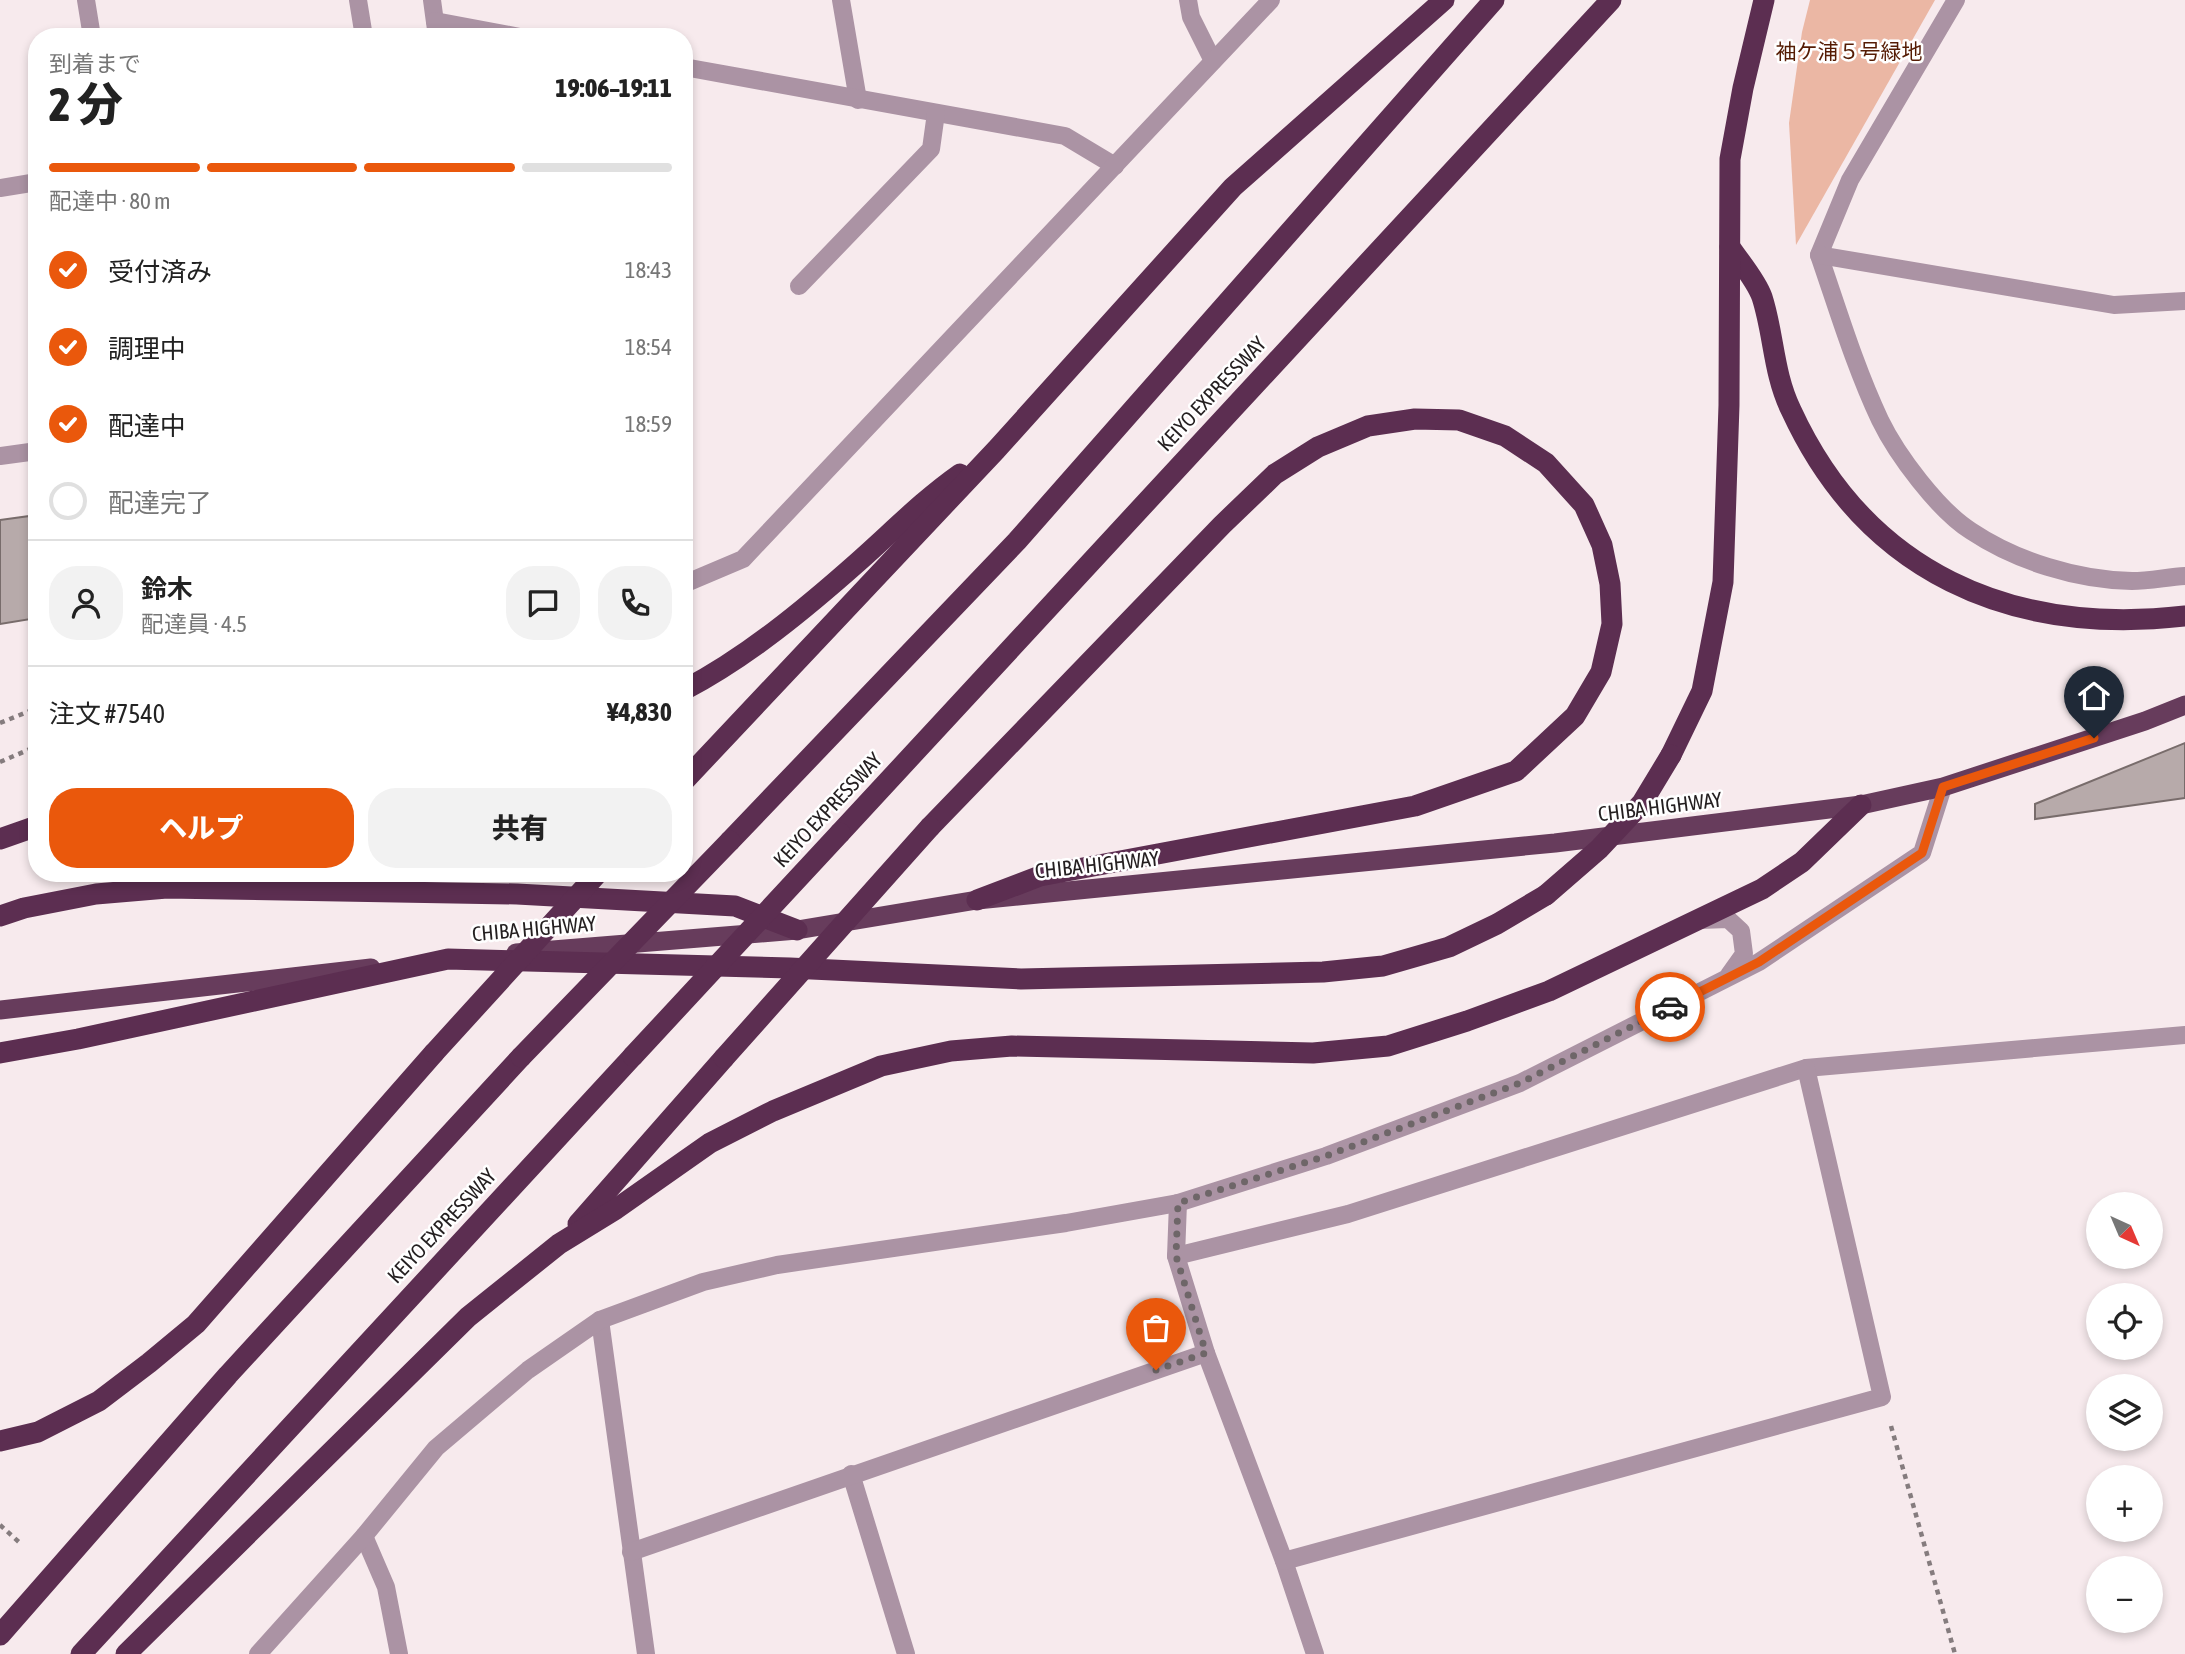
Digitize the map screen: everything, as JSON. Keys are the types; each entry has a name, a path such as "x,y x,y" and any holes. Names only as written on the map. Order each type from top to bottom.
{"highway":[{"path":"693,771 996,450 1233,187 1444,0"},
{"path":"693,879 1017,541 1494,0"},
{"name":"KEIYO EXPRESSWAY","path":"81,1654 1611,0"},
{"path":"0,1053 91,1037 448,959 790,968 1021,979 1323,972 1383,966 1450,947 1497,924 1546,895 1599,849 1642,803 1671,755 1702,691 1723,582 1730,405 1730,159 1743,88 1765,0"},
{"path":"1730,247 1761,295 1774,364 1790,408 1810,447 1837,490 1871,527 1907,558 1955,585 2007,604 2046,612 2145,621 2185,617"},
{"path":"559,1244 930,827 1222,525 1275,474 1318,447 1368,426 1415,419 1459,419 1505,436 1546,463 1584,505 1602,545 1610,584 1612,624 1601,672 1576,716 1516,771 1415,806 1040,876 977,900"},
{"path":"693,685 784,624 857,564 935,492 996,450"},
{"name":"CHIBA HIGHWAY","path":"0,1010 448,959 797,930 977,900 1555,843 1861,805 1943,787 2145,721 2185,705"},
{"path":"126,1654 468,1317 559,1244 616,1209 710,1143 773,1111 881,1066 951,1051 1012,1046 1313,1053 1388,1046 1549,991 1762,888 1802,862 1861,805"},
{"path":"0,839 28,829"},
{"path":"0,1441 38,1432 99,1401 195,1324 434,1053 590,882"},
{"path":"0,1634 228,1375 521,1057 690,882"},
{"path":"0,916 24,908 96,894 167,888 517,894 735,906 797,930"}],"street":[{"path":"86,0 91,28"},
{"path":"358,0 363,28"},
{"path":"432,0 436,28"},
{"path":"841,0 858,100"},
{"path":"1188,0 1191,17 1213,61"},
{"path":"693,580 743,559 1271,0"},
{"path":"1956,0 1850,180 1819,255 1853,353 1881,422 1924,488 1969,530 2024,558 2082,576 2133,581 2185,576"},
{"path":"693,69 1065,136 1115,166"},
{"path":"799,286 931,149 936,113"},
{"path":"0,188 28,183"},
{"path":"1819,255 2114,305 2185,301"},
{"path":"0,456 28,451"},
{"path":"258,1654 364,1536 436,1448 528,1370 600,1320 703,1282 777,1265 1066,1223 1178,1203 1326,1156 1520,1083 1759,962 1922,853 1943,787"},
{"path":"1699,920 1728,919 1741,930 1744,954 1727,977"},
{"path":"1176,1256 1348,1214 1806,1068 2185,1035"},
{"path":"1284,1561 1882,1397 1806,1068"},
{"path":"1178,1203 1176,1256 1206,1353 1284,1561 1315,1654"},
{"path":"600,1320 646,1654"},
{"path":"631,1552 1206,1353"},
{"path":"851,1474 906,1654"},
{"path":"364,1536 386,1587 399,1654"}],"path":[{"path":"0,723 28,712"},
{"path":"0,762 28,750"},
{"path":"1882,1397 1955,1654"},
{"path":"0,1525 20,1544"}],"green space":[{"name":"袖ケ浦５号緑地","path":"1810,0 1935,0 1796,245 1789,123 1802,32"}],"building":[{"path":"28,516 28,619 0,624 0,520"},
{"path":"2185,743 2185,798 2035,819 2035,804"}],"way so far":[{"path":"1156,1370 1206,1353 1176,1256 1178,1203 1326,1156 1520,1083 1670,1007"}],"route":[{"path":"1670,1007 1759,962 1922,853 1943,787 2094,738"}]}
